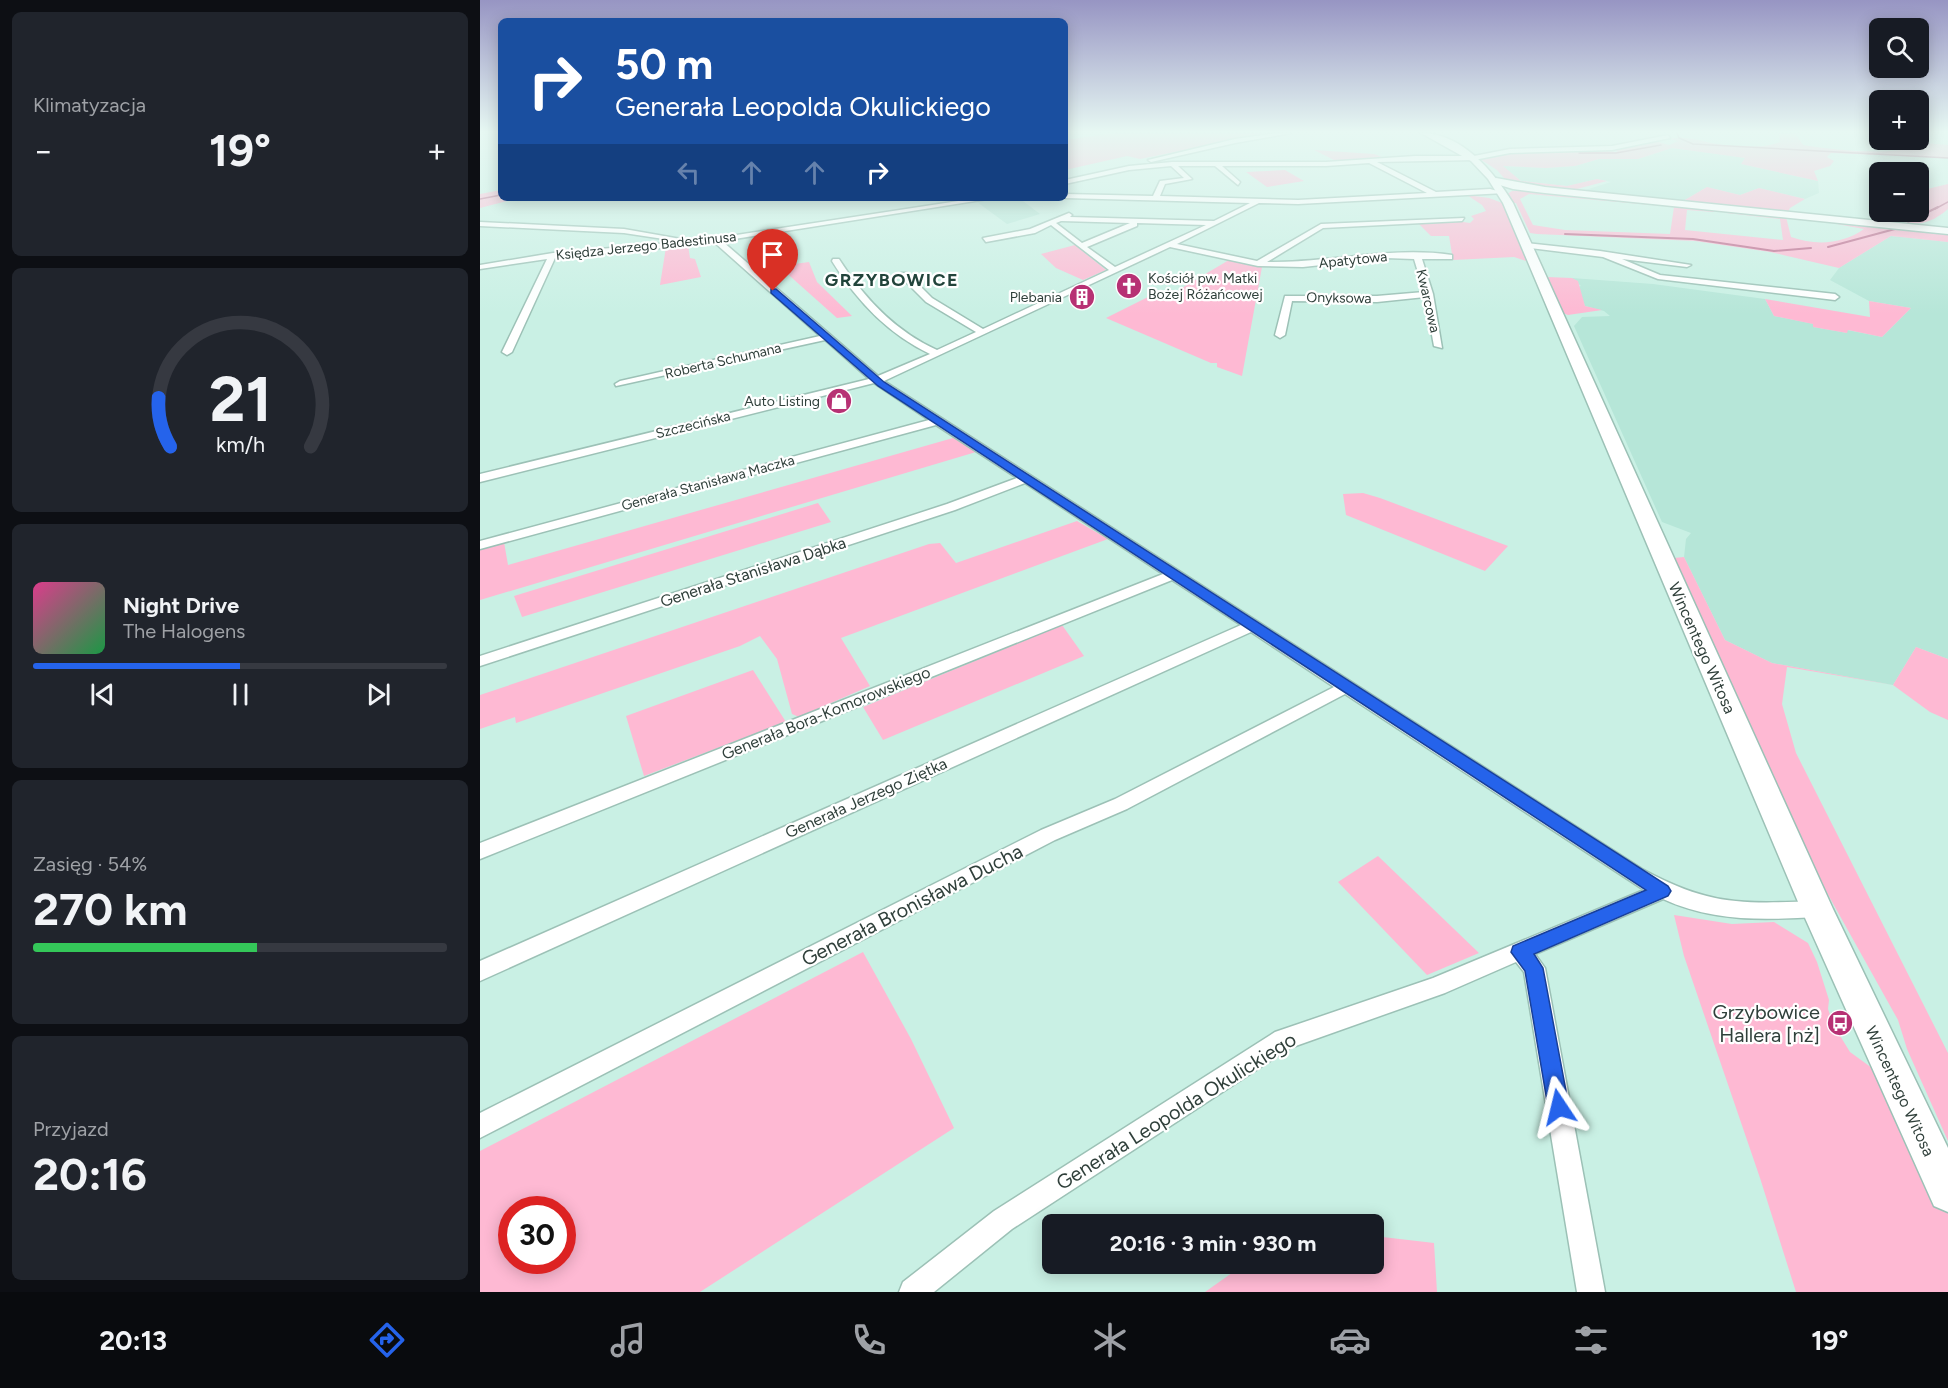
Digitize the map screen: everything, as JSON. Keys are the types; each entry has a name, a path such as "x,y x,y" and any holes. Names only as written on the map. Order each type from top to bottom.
{"main road":[{"name":"Wincentego Witosa","path":"1503,193 1817,909 1948,1192"},
{"path":"1577,193 1948,231"}],"street":[{"path":"1156,198 1158,193"},
{"path":"1488,194 1493,193"},
{"path":"1068,197 1080,203 1156,198 1316,202 1493,193"},
{"name":"Księdza Jerzego Badestinusa","path":"480,267 553,255 716,240 971,201"},
{"name":"Szczecińska","path":"480,478 876,380 983,333 1258,201"},
{"path":"986,240 1023,234 1052,224 1062,219 1080,203"},
{"path":"1062,219 1216,223"},
{"path":"1258,264 1321,226 1462,219"},
{"path":"1082,246 1140,222"},
{"path":"480,224 624,231 676,238 678,245"},
{"path":"1052,224 1109,268 1116,270"},
{"path":"716,240 876,380 1662,891 1690,903 1733,912 1817,909"},
{"name":"Apatytowa","path":"1169,245 1258,264 1318,264 1386,256 1449,256"},
{"path":"1526,245 1687,265"},
{"path":"1600,254 1658,277 1835,297"},
{"path":"507,352 553,255"},
{"name":"Kwarcowa","path":"1418,256 1429,294 1439,346"},
{"path":"836,261 846,278 872,307 914,343 938,354"},
{"path":"904,276 929,300 983,333"},
{"name":"Onyksowa","path":"1280,335 1288,298 1377,299 1429,294"},
{"name":"Roberta Schumana","path":"620,384 826,337"},
{"name":"Generała Stanisława Maczka","path":"480,545 937,421"},
{"name":"Generała Stanisława Dąbka","path":"480,661 951,507 1026,479"},
{"name":"Generała Bora-Komorowskiego","path":"480,851 1173,575"},
{"name":"Generała Jerzego Ziętka","path":"480,970 1252,626"},
{"name":"Generała Bronisława Ducha","path":"480,1126 1048,835 1120,804 1346,687"},
{"name":"Generała Leopolda Okulickiego","path":"913,1292 1003,1220 1283,1040 1427,990 1662,891"},
{"path":"1520,952 1534,968 1592,1292"}],"shaded area":[{"path":"498,193 498,201 507,201 480,208 480,194"},
{"path":"1508,193 1559,193 1714,210 1714,212 1687,210 1685,230 1783,240 1780,219 1726,213 1727,211 1786,217 1791,237 1810,242 1829,242 1847,238 1864,229 1815,220 1948,234 1948,242 1891,236 1839,268 1770,252 1695,241 1530,233 1516,203 1511,203","holes":["1529,194 1674,207 1670,234 1565,230 1533,225 1520,199"]},
{"path":"1605,193 1696,193 1683,201"},
{"path":"1696,193 1781,193 1805,199 1790,208 1788,212 1683,201"},
{"path":"1781,193 1818,193 1805,199"},
{"path":"1929,193 1948,193 1948,209 1929,221"},
{"path":"1467,195 1489,198 1505,204 1529,262 1514,257 1453,260 1449,236 1431,236 1416,221 1443,219 1470,223 1474,219 1471,216 1486,211 1482,205"},
{"path":"1023,201 1040,214 1007,224 977,202"},
{"path":"1896,222 1926,222 1919,223"},
{"path":"1891,236 1948,242 1948,659 1916,647 1893,685 1772,663 1725,640 1684,557 1686,539 1691,533 1662,522 1574,326 1582,317 1610,316 1604,311 1585,306 1578,287 1581,286 1572,278 1653,284 1765,299 1774,316 1814,324 1813,327 1847,333 1847,330 1882,337 1911,308 1869,301 1830,280 1839,268"},
{"path":"688,245 690,258 695,259 701,277 660,285 666,247"},
{"path":"1075,245 1106,270 1083,280 1056,268 1041,254"},
{"path":"1229,260 1262,267 1242,376 1217,367 1217,363 1211,363 1106,318 1148,297 1165,301 1185,286"},
{"path":"809,262 817,282 852,316 837,318 782,269 787,265"},
{"path":"1547,277 1572,278 1578,281 1585,306 1602,310 1568,315 1560,312"},
{"path":"1765,299 1870,317 1869,301 1911,308 1882,337 1848,330 1847,333 1813,327 1813,324 1774,316"},
{"path":"953,438 976,452 480,600 480,549 504,542 508,565"},
{"path":"1363,493 1508,546 1485,571 1346,515 1343,494"},
{"path":"818,503 831,522 522,617 514,596"},
{"path":"1077,521 1108,539 841,638 870,686 799,717 792,714 777,659 760,636 740,646 516,723 515,717 480,729 480,695 929,544 940,543 956,563"},
{"path":"1684,557 1725,640 1772,663 1893,685 1787,667 1782,704 1796,753 1948,1053 1948,1141 1907,1049 1898,1020 1811,864 1674,558"},
{"path":"1062,625 1084,656 883,740 863,707"},
{"path":"1916,647 1948,659 1948,720 1930,712 1893,685"},
{"path":"753,670 786,722 644,776 626,716"},
{"path":"1378,856 1479,953 1427,975 1338,882"},
{"path":"1674,915 1732,924 1774,922 1808,943 1817,962 1829,1000 1828,1009 1834,1026 1850,1052 1872,1068 1948,1214 1948,1292 1796,1292 1760,1178 1684,956"},
{"path":"863,952 911,1039 954,1128 700,1292 480,1292 480,1151"},
{"path":"1384,1237 1434,1243 1437,1292 1205,1292 1230,1274 1384,1274"}],"waterway":[{"path":"480,199 498,196"},
{"path":"1935,209 1948,202"},
{"path":"1929,212 1938,207"},
{"path":"1828,247 1895,229"},
{"path":"1565,234 1693,239 1774,251 1811,248"}],"place":[{"name":"Kościół pw. Matki Bożej Różańcowej","path":"1129,286"},
{"name":"Plebania","path":"1082,297"},
{"name":"Auto Listing","path":"839,401"},
{"name":"Grzybowice Hallera [nż]","path":"1840,1023"}],"district":[{"name":"GRZYBOWICE","path":"892,280"}],"route":[{"path":"773,291 881,384 1662,891 1520,952 1534,968 1559,1107"}]}
